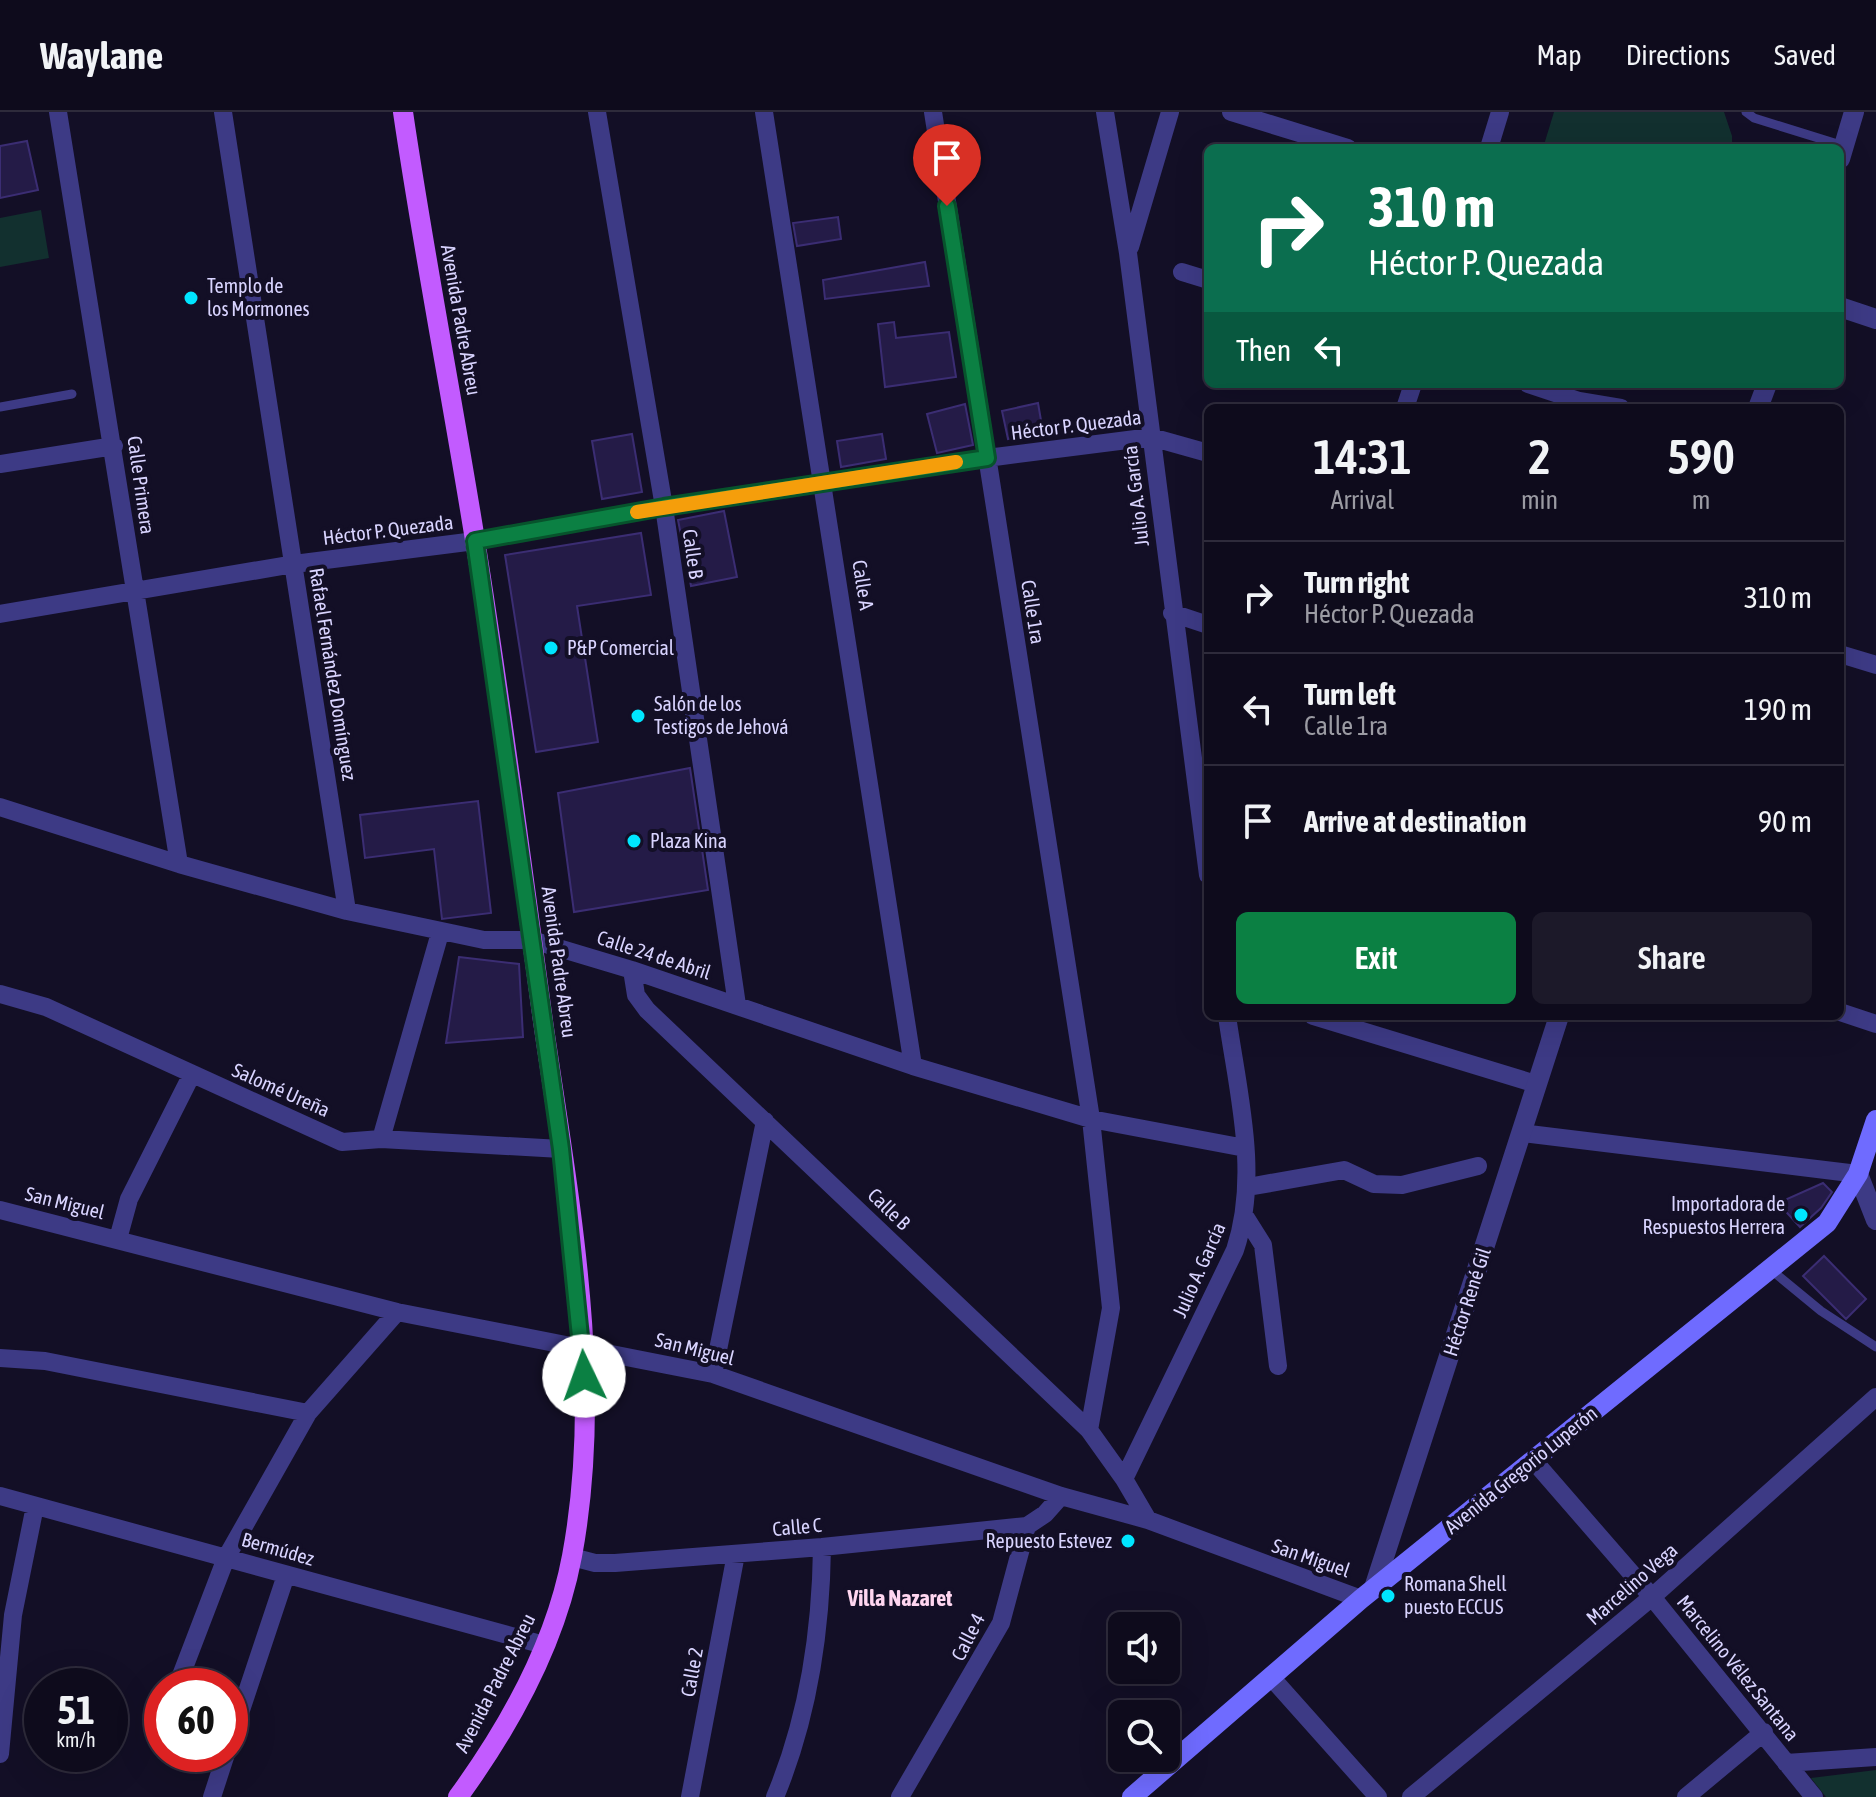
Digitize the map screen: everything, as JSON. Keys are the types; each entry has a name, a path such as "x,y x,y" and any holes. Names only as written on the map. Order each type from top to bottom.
{"main road":[{"name":"Avenida Padre Abreu","path":"403,112 475,541 561,1149 584,1346 586,1436 572,1557 544,1645 493,1748 458,1797"},
{"name":"Avenida Gregorio Luperón","path":"1132,1797 1367,1594 1827,1223 1858,1174 1876,1120"}],"street":[{"name":"Calle Primera","path":"58,112 179,864"},
{"name":"Rafael Fernández Domínguez","path":"223,112 347,911"},
{"name":"Calle B","path":"597,112 664,507 737,1005"},
{"name":"Calle A","path":"764,112 913,1066"},
{"name":"Calle 1ra","path":"933,112 1091,1119 1111,1308 1089,1430"},
{"name":"Julio A. García","path":"1105,112 1128,253 1204,846"},
{"path":"1128,253 1170,112"},
{"path":"1231,112 1335,144"},
{"path":"1490,144 1500,112"},
{"path":"1844,145 1854,112"},
{"path":"1182,272 1204,279"},
{"path":"1844,308 1876,319"},
{"path":"1540,388 1597,404"},
{"name":"Héctor P. Quezada","path":"0,614 294,564 475,541 824,481 987,458 1151,437 1204,452"},
{"path":"0,464 114,446"},
{"path":"1172,613 1204,624"},
{"path":"1844,655 1876,665"},
{"name":"Calle 24 de Abril","path":"0,807 179,864 347,911 440,933 495,941 532,940 632,970 913,1066 1091,1119 1245,1148"},
{"path":"381,1139 440,933"},
{"name":"Calle B","path":"632,970 636,995 647,1010 1089,1430 1124,1479"},
{"name":"Salomé Ureña","path":"0,994 46,1007 342,1142 381,1139 561,1149"},
{"path":"1844,1013 1876,1024"},
{"name":"Julio A. García","path":"1124,1479 1235,1250 1246,1218 1248,1187 1245,1148 1228,1020"},
{"path":"1326,1020 1536,1084"},
{"name":"Héctor René Gil","path":"1367,1594 1558,1020"},
{"path":"118,1239 129,1199 192,1074"},
{"path":"713,1374 765,1121"},
{"path":"1522,1133 1858,1174 1876,1220"},
{"path":"1248,1187 1344,1170 1374,1184 1402,1185 1478,1166"},
{"name":"San Miguel","path":"0,1210 397,1312 584,1346 713,1374 1061,1496 1148,1520 1367,1594"},
{"path":"1246,1218 1263,1245 1278,1366"},
{"path":"184,1668 226,1558 308,1413 397,1312"},
{"path":"0,1358 45,1361 308,1413"},
{"name":"Marcelino Vega","path":"1411,1797 1652,1597 1876,1397"},
{"name":"Marcelino Vélez Santana","path":"1533,1460 1652,1597 1814,1797"},
{"path":"1124,1479 1148,1520"},
{"name":"Bermúdez","path":"0,1496 544,1645"},
{"path":"1027,1526 1045,1514 1061,1496"},
{"path":"0,1754 13,1615 35,1506"},
{"name":"Calle C","path":"572,1557 595,1563 736,1554 1027,1526"},
{"name":"Calle 4","path":"900,1797 1001,1623 1027,1526"},
{"path":"775,1797 791,1756 812,1665 821,1608 822,1547"},
{"name":"Calle 2","path":"690,1797 736,1554"},
{"path":"248,1689 286,1575"},
{"path":"1271,1677 1378,1797"},
{"path":"1686,1797 1764,1732"},
{"path":"1786,1763 1876,1757"},
{"path":"212,1797 220,1772"}],"lane":[{"path":"1746,112 1821,144"},
{"path":"0,407 72,394"},
{"path":"1770,1269 1821,1311 1876,1347"}],"green space":[{"path":"1554,112 1724,112 1732,136 1732,144 1544,144"},
{"path":"41,210 49,258 0,267 0,218"},
{"path":"1876,1770 1876,1797 1826,1797 1811,1778"}],"building":[{"path":"27,141 38,190 0,198 0,146"},
{"path":"838,217 841,239 797,246 793,223"},
{"path":"925,262 929,286 825,299 823,280"},
{"path":"894,322 896,338 949,332 956,377 885,387 878,324"},
{"path":"1038,403 1043,432 1008,439 1002,411"},
{"path":"965,404 973,445 937,453 927,414"},
{"path":"632,434 642,492 602,499 592,441"},
{"path":"882,434 886,459 841,467 837,441"},
{"path":"724,511 737,577 691,586 678,520"},
{"name":"P&P Comercial","path":"641,533 651,595 577,606 598,742 536,752 505,555"},
{"name":"Plaza Kina","path":"690,768 708,890 574,912 558,793"},
{"path":"478,801 491,913 442,919 434,849 365,858 360,815"},
{"path":"459,957 519,964 523,1037 446,1043"},
{"name":"Importadora de Respuestos Herrera","path":"1823,1183 1832,1192 1821,1208 1800,1227 1778,1203"},
{"path":"1824,1256 1866,1299 1846,1319 1803,1276"}],"slow traffic":[{"path":"637,512 956,462"}],"place":[{"name":"Templo de los Mormones","path":"191,298"},
{"name":"P&P Comercial","path":"551,648"},
{"name":"Salón de los Testigos de Jehová","path":"638,716"},
{"name":"Plaza Kina","path":"634,841"},
{"name":"Importadora de Respuestos Herrera","path":"1801,1215"},
{"name":"Repuesto Estevez","path":"1128,1541"},
{"name":"Romana Shell puesto ECCUS","path":"1388,1596"}],"district":[{"name":"Villa Nazaret","path":"900,1598"}],"route":[{"path":"584,1376 584,1346 561,1149 475,541 824,481 987,458 947,206"}]}
